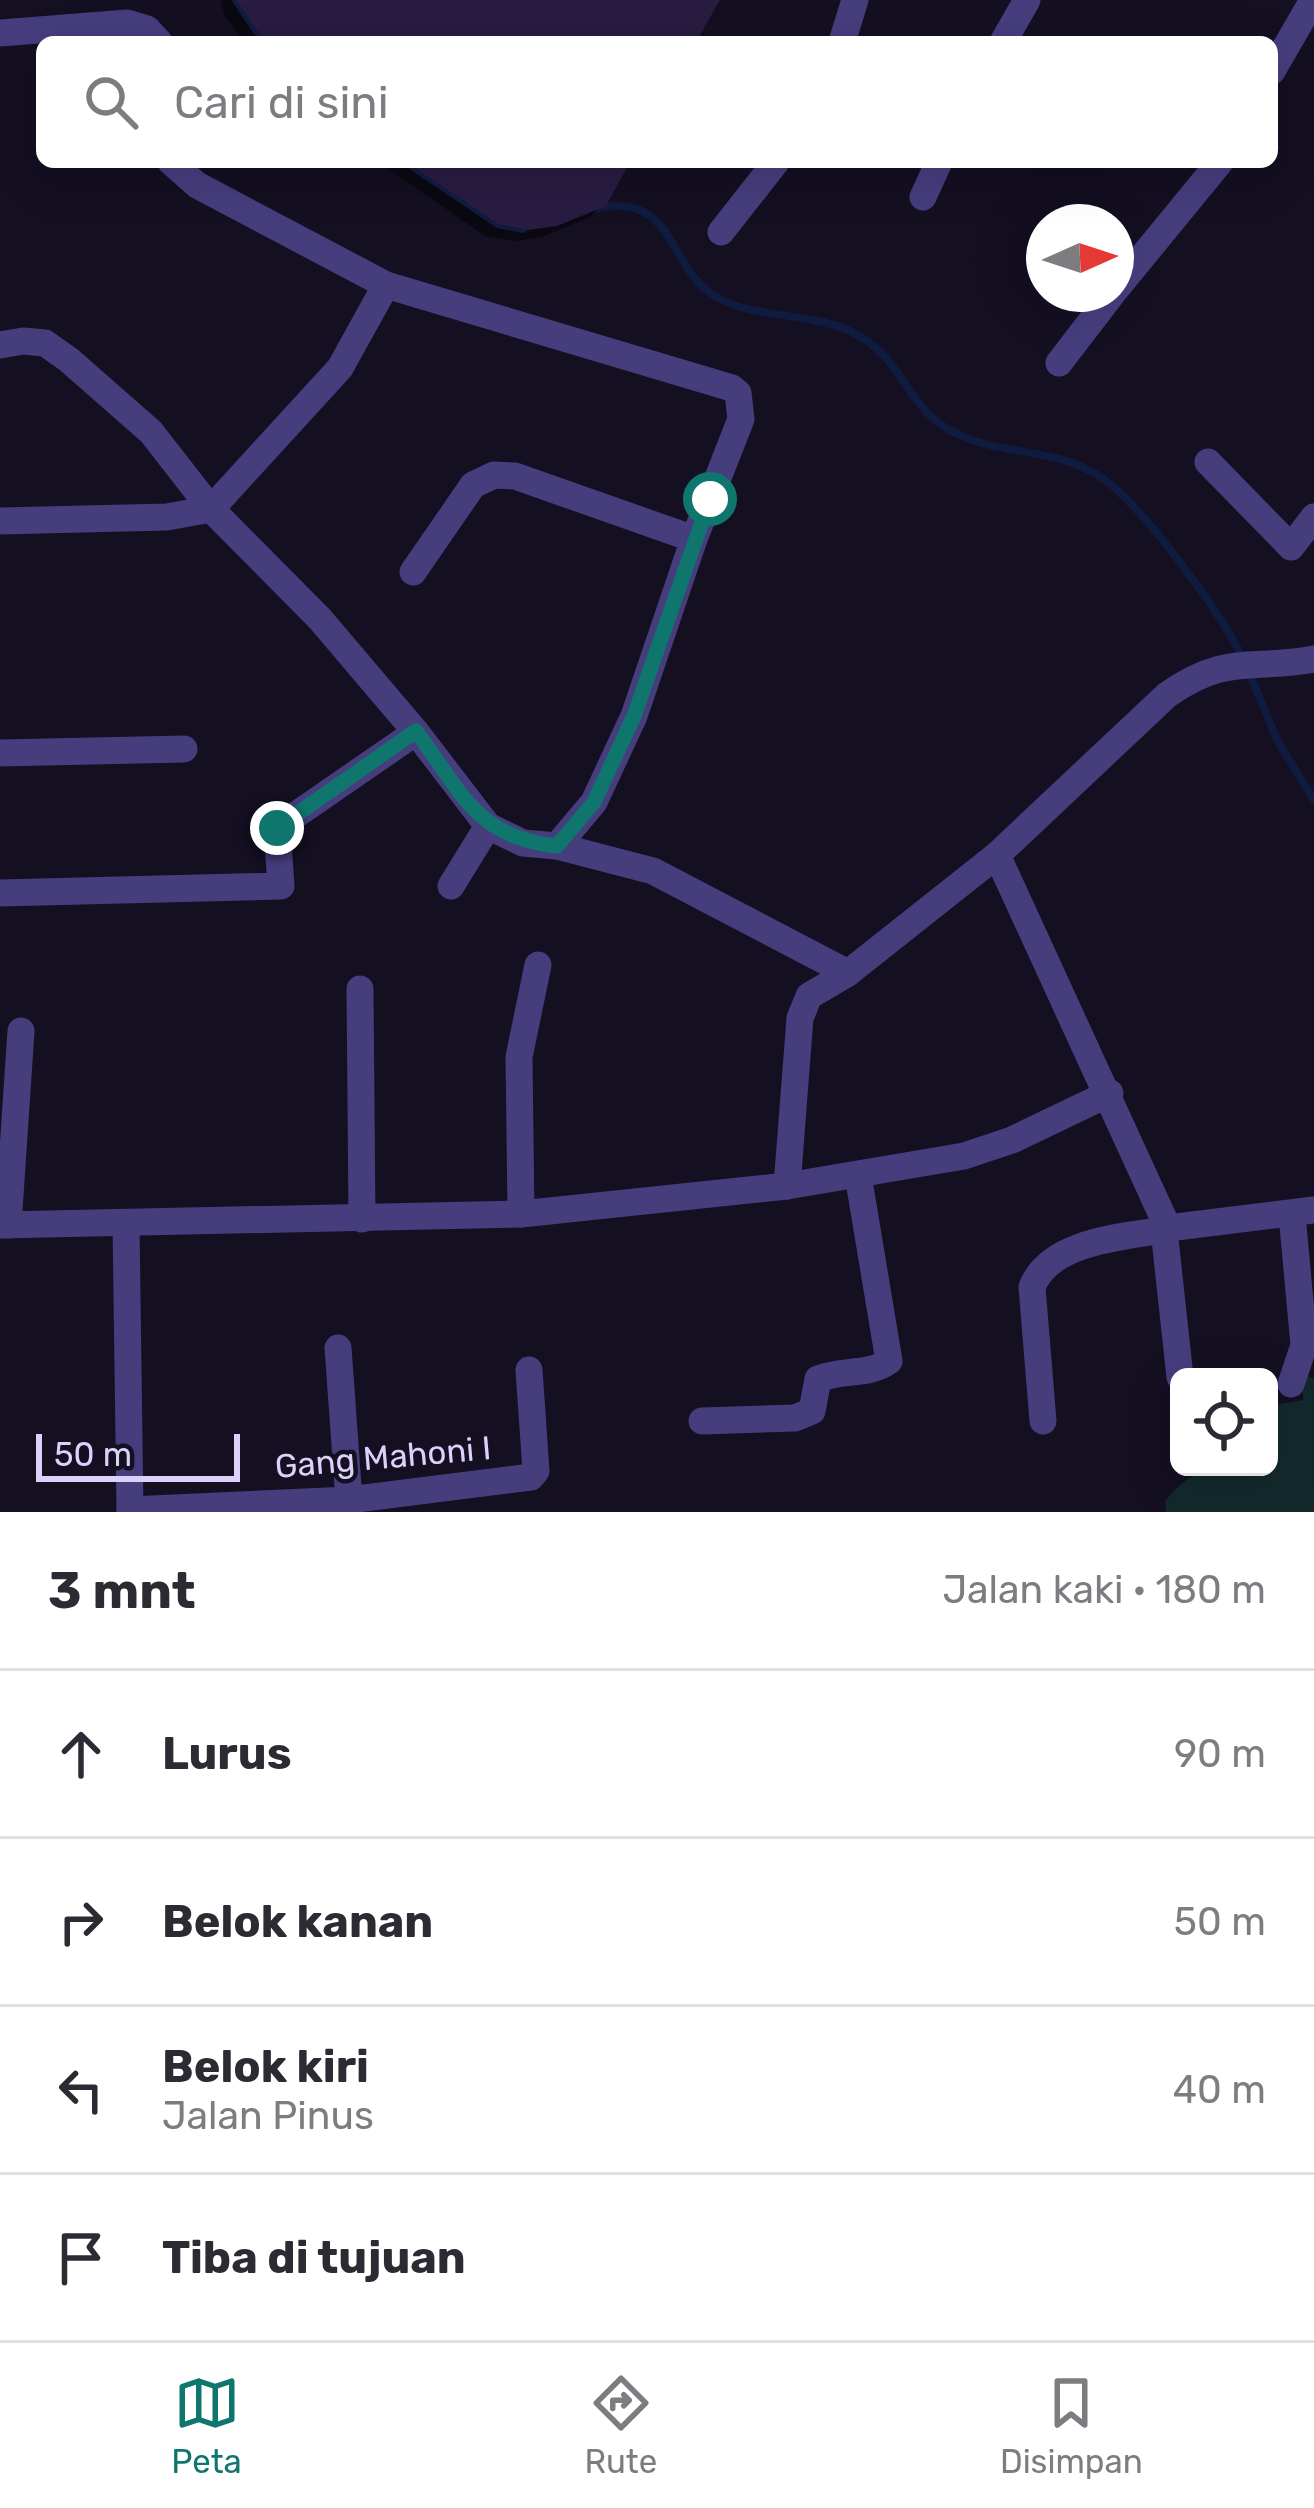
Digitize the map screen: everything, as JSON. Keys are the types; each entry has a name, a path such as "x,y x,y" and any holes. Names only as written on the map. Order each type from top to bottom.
{"street":[{"path":"844,36 855,0"},
{"path":"1006,36 1027,0"},
{"path":"1278,61 1313,0"},
{"path":"0,33 127,23 153,36"},
{"path":"178,168 196,185 386,285 738,393 741,419 634,716 594,802 557,846"},
{"path":"721,232 771,168"},
{"path":"923,197 936,168"},
{"path":"1134,267 1215,168"},
{"path":"0,521 167,517 211,509 340,368 386,285"},
{"path":"1059,363 1098,312"},
{"path":"0,345 23,340 45,343 151,432 211,509 320,619 416,731 488,826 524,843 557,846 653,871 848,973"},
{"path":"1208,462 1291,547 1314,517"},
{"path":"413,572 473,485 494,475 515,476 694,539"},
{"path":"787,1186 800,1018 816,989 848,973 997,855 1167,695 1194,676 1219,666 1306,661"},
{"path":"0,893 281,886 277,828 416,731"},
{"path":"0,753 184,749"},
{"path":"451,886 488,826"},
{"path":"997,855 1110,1093 1166,1229 1179,1368"},
{"path":"521,1214 519,1058 538,965"},
{"path":"361,989 362,1219"},
{"path":"21,1031 4,1225 521,1214 787,1186 964,1156 1110,1093"},
{"path":"702,1420 795,1418 812,1411 818,1379 878,1369 889,1360 858,1174"},
{"path":"1043,1421 1032,1287 1037,1274 1043,1265 1098,1241 1166,1229 1303,1213 1304,1345 1291,1384"},
{"path":"126,1224 130,1511"},
{"path":"338,1348 349,1500"},
{"name":"Gang Mahoni I","path":"130,1511 349,1500 531,1478 536,1471 529,1370"}],"green space":[{"path":"1302,1373 1314,1379 1314,1512 1166,1512 1165,1501 1194,1476 1278,1476 1278,1404 1303,1400"}],"building":[{"path":"236,0 720,0 699,36 261,36"},
{"path":"415,168 627,168 606,206 557,226 528,230 498,224"}],"waterway":[{"path":"236,0 260,36"},
{"path":"415,168 498,224 523,229"},
{"path":"599,208 624,206 642,211 668,235 699,283 728,303 829,324 864,339 891,364 921,406 948,429 969,439 1076,464 1096,474 1132,505 1167,546 1242,657"},
{"path":"1248,670 1278,742 1314,800"}],"route":[{"path":"277,828 416,731 488,826 524,843 557,846 594,802 634,716 710,499"}]}
